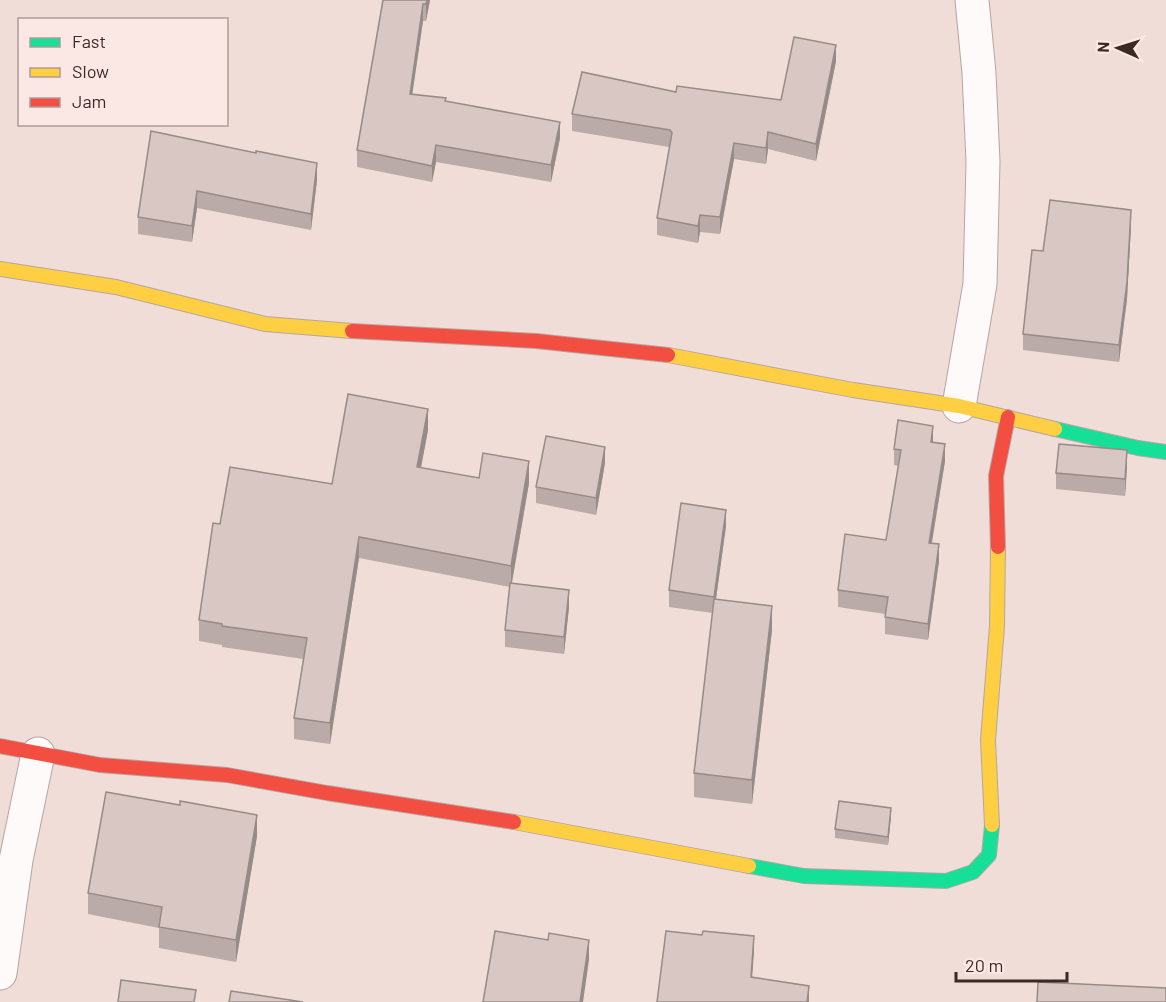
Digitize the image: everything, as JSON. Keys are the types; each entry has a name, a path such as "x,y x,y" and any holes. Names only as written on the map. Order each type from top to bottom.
{"street":[{"path":"959,406 980,284 983,162 979,73 972,0"},
{"path":"0,269 116,287 265,324 536,341 675,356 853,390 959,406 1138,448 1166,452"},
{"path":"0,746 100,765 227,775 521,823 804,876 946,881 973,872 989,855 992,829 988,740 997,626 996,476 1008,417"},
{"path":"0,973 16,860 38,754"}],"building":[{"path":"383,0 427,0 426,4 423,4 410,94 446,98 445,101 560,122 551,165 436,145 432,166 357,150"},
{"path":"794,37 836,45 816,144 768,132 766,148 734,143 720,217 700,215 698,226 657,218 672,133 670,130 572,114 582,72 676,92 677,86 781,100"},
{"path":"151,131 317,163 311,214 197,191 192,226 138,217"},
{"path":"1050,200 1131,210 1127,282 1119,345 1023,334 1032,250 1043,251"},
{"path":"348,394 428,409 417,467 479,478 483,453 529,461 511,566 359,537 330,723 294,718 307,638 222,626 222,624 199,620 213,523 220,524 230,467 332,484"},
{"path":"898,420 933,426 931,442 945,444 929,543 939,544 928,624 885,617 888,597 838,590 845,534 886,540 901,450 894,449"},
{"path":"546,436 605,447 596,498 536,487"},
{"path":"1059,444 1127,450 1125,479 1056,473"},
{"path":"681,503 726,510 714,597 669,590"},
{"path":"510,583 569,590 564,637 505,630"},
{"path":"714,599 772,606 752,780 694,773"},
{"path":"106,792 180,805 180,801 257,815 236,940 159,927 162,907 88,893"},
{"path":"839,801 891,808 888,837 835,829"},
{"path":"495,931 548,940 549,933 589,940 580,1002 483,1002"},
{"path":"666,931 702,935 703,931 754,936 751,977 809,986 807,1002 657,1002"},
{"path":"121,980 196,990 194,1002 118,1002"},
{"path":"1038,982 1166,988 1166,1002 1037,1002"},
{"path":"231,991 303,1002 229,1002"}],"traffic: fast":[{"path":"1055,429 1166,452"},
{"path":"749,866 804,876 946,881 973,872 989,855 992,825"}],"traffic: slow":[{"path":"0,269 116,287 265,324 352,331"},
{"path":"668,355 853,390 959,406 1055,429"},
{"path":"992,825 988,740 997,626 998,547"},
{"path":"514,822 749,866"}],"traffic: jam":[{"path":"352,331 536,341 668,355"},
{"path":"998,547 996,476 1008,417"},
{"path":"0,746 100,765 227,775 514,822"}]}
